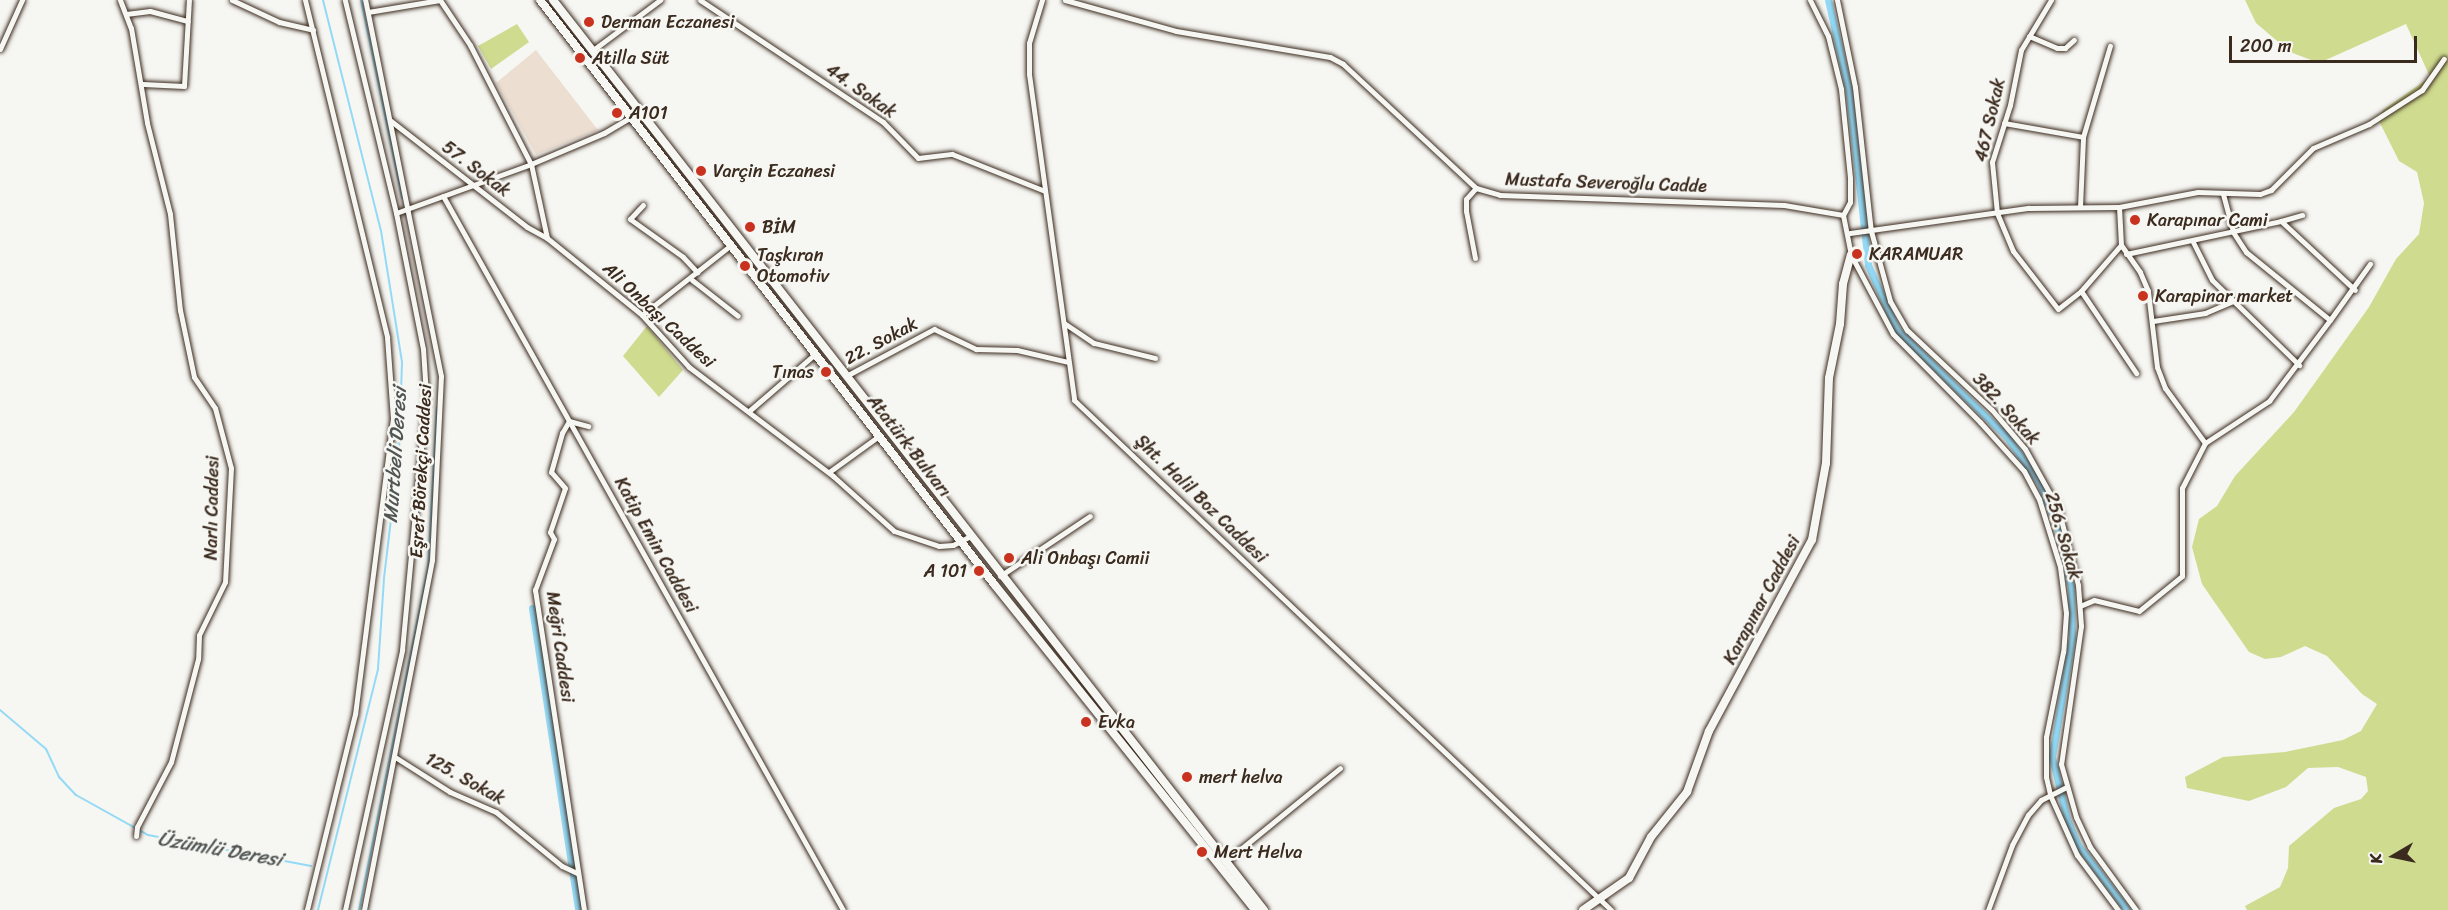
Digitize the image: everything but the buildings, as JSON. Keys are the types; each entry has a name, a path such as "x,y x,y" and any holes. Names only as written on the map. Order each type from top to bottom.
{"main road":[{"name":"Atatürk Bulvarı","path":"540,0 879,436 965,539 1000,576 1264,910"},
{"name":"Atatürk Bulvarı","path":"553,0 845,377 965,539 1255,910"}],"street":[{"path":"0,50 22,0"},
{"name":"Narlı Caddesi","path":"120,0 126,14 143,84 147,123 170,214 180,310 194,377 219,417 228,449 231,484 225,582 199,634 198,659 171,762 136,832"},
{"path":"143,84 184,86 189,0"},
{"path":"232,0 279,21 313,30"},
{"path":"305,0 387,337 393,418 358,694 307,910"},
{"path":"345,0 404,210 423,349 426,394 402,650 345,910"},
{"name":"Eşref Börekçi Caddesi","path":"364,910 432,560 441,376 404,210 390,119 365,0"},
{"path":"368,12 440,0 470,45 531,164 548,238"},
{"path":"593,50 660,0"},
{"name":"44. Sokak","path":"700,0 883,122 918,158 952,154 1045,190"},
{"name":"Şht. Halil Boz Caddesi","path":"1042,0 1029,43 1029,74 1074,400 1611,910"},
{"name":"Mustafa Severoğlu Cadde","path":"1065,0 1176,31 1330,57 1343,64 1476,188 1500,195 1554,199 1785,205 1843,215"},
{"path":"1810,0 1828,36 1841,89 1850,178 1850,202 1843,215"},
{"name":"382. Sokak","path":"1837,0 1855,87 1871,231 1890,301 1907,330 1992,410 2025,449 2058,508 2080,606 2076,669 2062,737 2065,787 2090,848 2136,910"},
{"name":"467 Sokak","path":"2051,0 2021,50 2004,123 1992,162 1997,213 2013,250 2058,309 2081,291"},
{"path":"126,14 150,11 188,21"},
{"path":"2029,36 2057,48 2065,48 2073,40"},
{"path":"2080,207 2083,137 2110,46"},
{"path":"1850,233 1997,213 2080,207 2119,207 2198,192 2223,195 2271,190 2313,148 2369,124 2422,90 2444,59"},
{"path":"404,210 531,164 604,133 641,111"},
{"name":"57. Sokak","path":"390,119 473,185 548,238"},
{"path":"2004,123 2083,137"},
{"path":"1475,258 1466,211 1466,199 1476,188"},
{"path":"2223,195 2233,232 2258,264 2330,320"},
{"name":"Katip Emin Caddesi","path":"443,196 843,910"},
{"path":"643,205 630,219 683,256 698,272"},
{"path":"2119,207 2121,245 2146,282 2153,321 2157,367 2165,388 2205,443"},
{"name":"256. Sokak","path":"1843,215 1850,233 1851,255 1893,334 2024,471 2039,499 2060,567 2066,614 2063,652 2046,737 2044,763 2052,793 2077,855 2118,910"},
{"path":"2126,254 2193,242 2302,215"},
{"path":"2281,221 2355,290"},
{"name":"Ali Onbaşı Caddesi","path":"548,238 642,315 689,367 829,472 894,531 939,546 965,539"},
{"path":"2193,242 2212,280 2299,365"},
{"path":"642,315 692,279 731,245"},
{"path":"2121,245 2081,291 2136,373"},
{"name":"Karapınar Caddesi","path":"1583,910 1629,878 1651,837 1687,792 1709,731 1812,540 1826,463 1829,378 1840,324 1843,284 1851,255"},
{"path":"2080,606 2094,600 2139,611 2182,576 2182,488 2205,443 2269,401 2355,290 2370,264"},
{"path":"692,279 738,316"},
{"path":"2153,321 2205,313 2233,301"},
{"path":"1064,323 1094,343 1155,358"},
{"name":"22. Sokak","path":"845,377 934,329 976,349 1017,350 1068,362"},
{"path":"749,411 815,354"},
{"path":"569,421 588,426"},
{"name":"Meğri Caddesi","path":"569,421 561,433 551,472 565,488 550,532 554,539 535,590 584,910"},
{"path":"829,472 879,436"},
{"path":"1000,576 1090,516"},
{"name":"125. Sokak","path":"395,757 450,792 496,812 562,866 577,873"},
{"path":"1226,861 1340,768"},
{"path":"1988,910 2012,845 2028,815 2052,793 2065,787"}],"shaded area":[{"path":"536,50 598,130 536,155 496,83"}],"green space":[{"path":"2245,0 2448,0 2448,910 2247,910 2245,906 2280,887 2288,868 2289,846 2334,808 2361,799 2368,791 2366,777 2338,767 2308,768 2286,787 2249,801 2187,788 2185,777 2223,757 2285,752 2343,740 2361,731 2377,704 2362,694 2327,656 2305,646 2281,657 2265,659 2249,652 2202,584 2192,547 2199,519 2217,506 2235,476 2294,412 2369,307 2396,259 2419,234 2424,203 2417,172 2399,161 2378,119 2383,110 2430,77 2406,24 2319,63 2290,52 2256,23"},
{"path":"517,24 529,42 491,69 478,46"},
{"path":"647,326 683,370 659,397 623,356"}],"waterway":[{"name":"Murtbeli Deresi","path":"318,910 378,669 384,578 399,453 402,362 381,231 323,0"},
{"path":"361,0 402,198"},
{"path":"1828,0 1849,92 1868,265 1897,330 2006,436 2040,483 2059,532 2071,588 2072,637 2052,757 2067,819 2078,845 2127,910"},
{"path":"359,910 428,567 437,407"},
{"path":"532,608 578,910"},
{"name":"Üzümlü Deresi","path":"0,710 46,749 59,777 76,795 148,835 311,866"}],"place":[{"name":"Derman Eczanesi","path":"589,22"},
{"name":"Atilla Süt","path":"580,58"},
{"name":"A101","path":"617,113"},
{"name":"Varçin Eczanesi","path":"701,171"},
{"name":"Karapınar Cami","path":"2135,220"},
{"name":"BİM","path":"750,227"},
{"name":"KARAMUAR","path":"1857,254"},
{"name":"Taşkıran Otomotiv","path":"745,266"},
{"name":"Karapinar market","path":"2143,296"},
{"name":"Tınas","path":"826,372"},
{"name":"Ali Onbaşı Camii","path":"1009,558"},
{"name":"A 101","path":"979,571"},
{"name":"Evka","path":"1086,722"},
{"name":"mert helva","path":"1187,777"},
{"name":"Mert Helva","path":"1202,852"}]}
